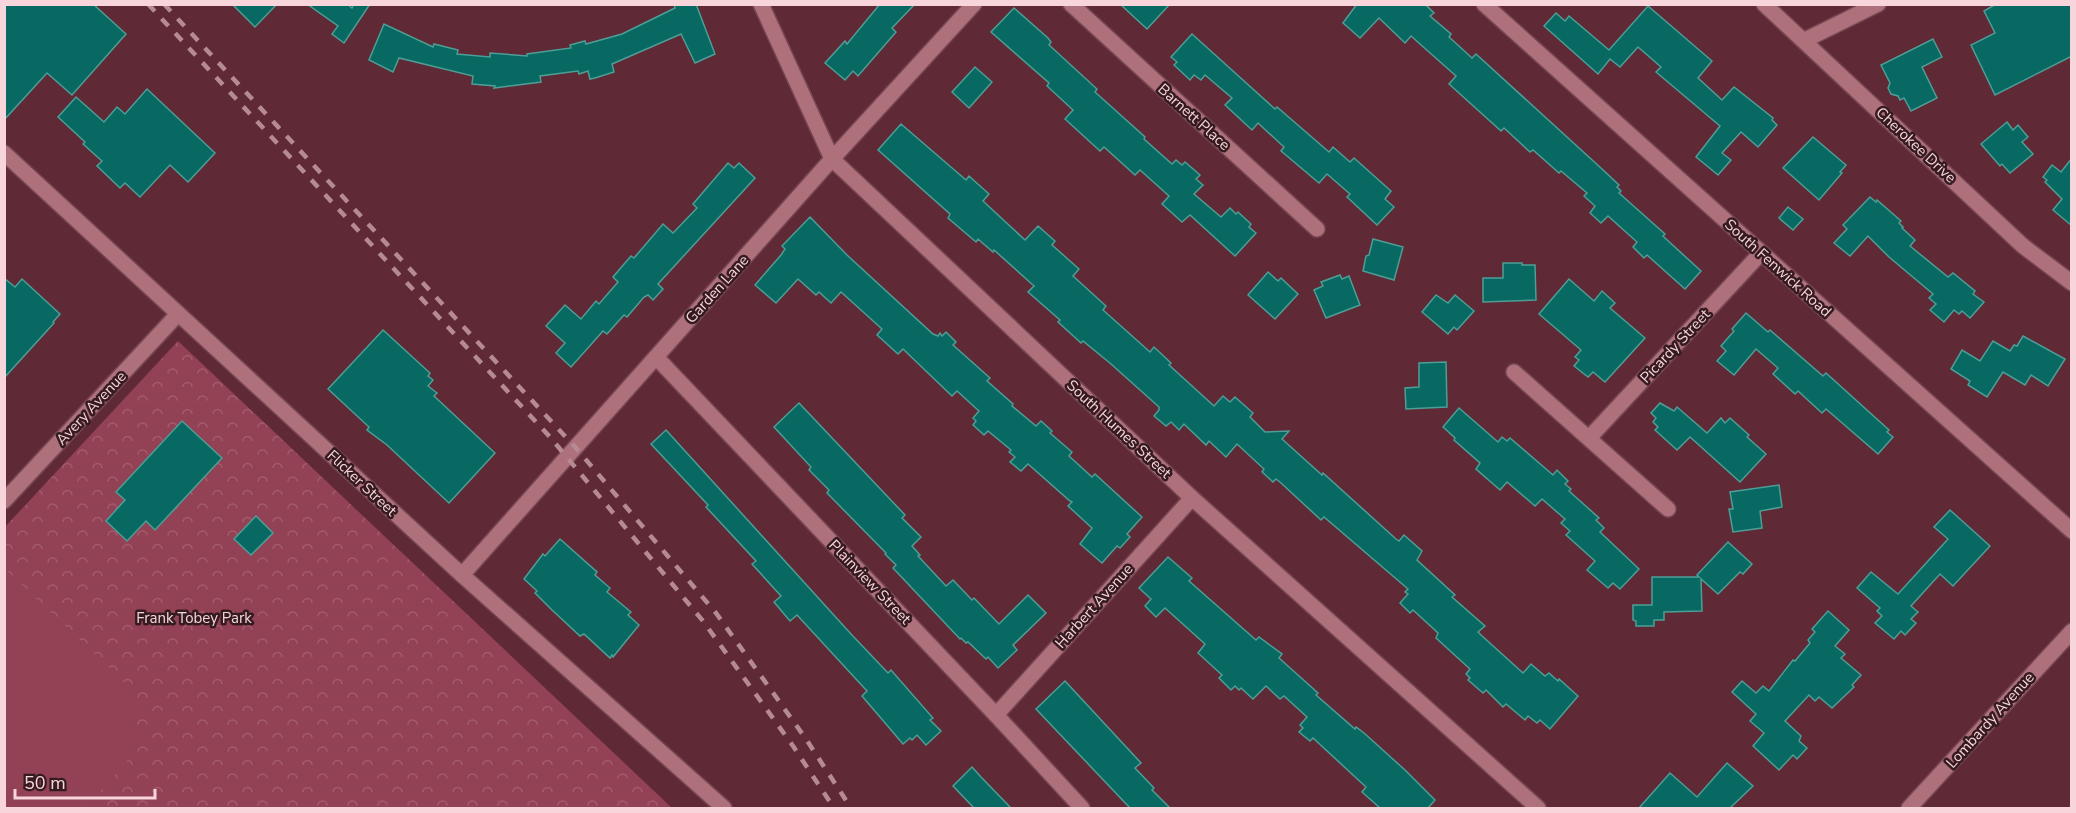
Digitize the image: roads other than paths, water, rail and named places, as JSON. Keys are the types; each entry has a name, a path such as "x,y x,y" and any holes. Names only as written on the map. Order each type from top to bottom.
{"street":[{"name":"South Humes Street","path":"761,4 832,159 1192,498 1538,808"},
{"name":"Garden Lane","path":"462,575 832,159 974,4"},
{"name":"Barnett Place","path":"1071,4 1317,230"},
{"name":"South Fenwick Road","path":"1484,4 2072,531"},
{"name":"Cherokee Drive","path":"1764,4 2023,246 2072,283"},
{"path":"1804,40 1878,4"},
{"name":"Flicker Street","path":"4,153 462,575 724,808"},
{"name":"Picardy Street","path":"1589,438 1761,253"},
{"name":"Avery Avenue","path":"4,501 178,314"},
{"name":"Plainview Street","path":"656,357 1082,808"},
{"path":"1514,372 1668,509"},
{"name":"Harbert Avenue","path":"996,715 1192,498"},
{"name":"Lombardy Avenue","path":"1909,808 2072,631"}],"railway":[{"path":"148,4 550,437 703,621 793,746 834,808"},
{"path":"164,4 576,448 716,613 806,739 851,808"}],"park label":[{"name":"Frank Tobey Park","path":"194,618"}]}
